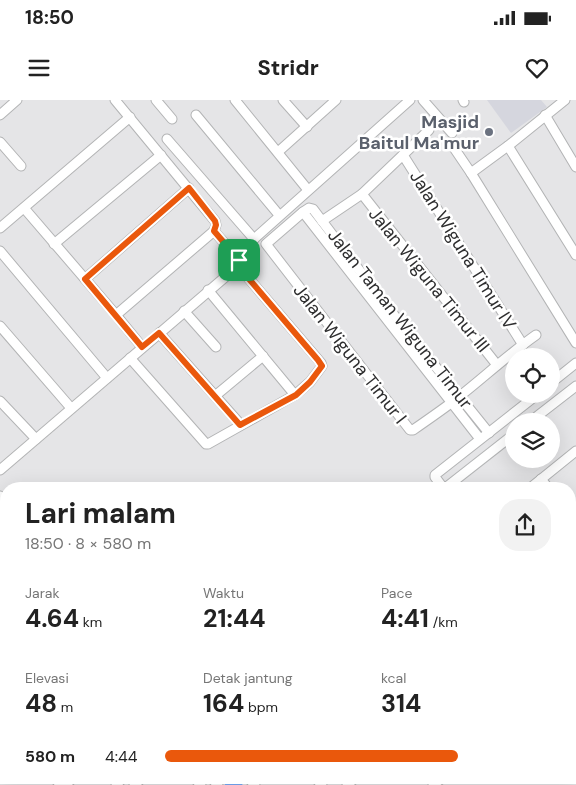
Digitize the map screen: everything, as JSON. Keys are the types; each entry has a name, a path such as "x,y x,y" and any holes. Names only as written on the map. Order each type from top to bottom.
{"street":[{"path":"0,115 17,100"},
{"path":"115,100 189,188 215,221 216,225 214,231 116,315"},
{"path":"156,100 172,119"},
{"path":"234,100 308,190"},
{"path":"283,100 307,127"},
{"path":"278,152 335,100"},
{"path":"0,470 238,263 254,239 279,215 410,100"},
{"path":"423,100 452,133"},
{"path":"471,173 565,100"},
{"path":"196,115 279,215"},
{"path":"545,115 576,167"},
{"path":"0,228 130,117"},
{"path":"322,221 362,194 429,130"},
{"path":"168,139 254,239"},
{"path":"0,142 21,166"},
{"path":"452,143 576,343"},
{"path":"508,146 576,255"},
{"path":"54,244 161,155"},
{"name":"Jalan Wiguna Timur IV","path":"404,155 523,344"},
{"path":"85,279 189,188"},
{"name":"Jalan Wiguna Timur III","path":"362,194 497,365"},
{"path":"24,208 142,347"},
{"name":"Jalan Taman Wiguna Timur","path":"306,210 313,209 375,297 480,439"},
{"name":"Jalan Wiguna Timur I","path":"306,210 267,242 266,246 410,430 413,430 452,403 536,335"},
{"name":"Jalan Taman Wiguna Timur","path":"306,210 375,297 489,432"},
{"path":"130,358 203,442 208,444 296,395 310,382 322,366 214,231"},
{"path":"0,251 107,378"},
{"path":"208,290 296,395"},
{"path":"184,311 216,347"},
{"path":"0,326 71,408"},
{"path":"159,333 240,425"},
{"path":"215,396 263,356"},
{"path":"560,376 576,363"},
{"path":"541,413 576,386"},
{"path":"0,401 36,439"},
{"path":"439,482 434,476 526,403"},
{"path":"453,482 505,441"},
{"path":"539,482 576,451"}],"shaded area":[{"path":"487,100 541,100 547,107 511,133"}],"place":[{"name":"Masjid Baitul Ma'mur","path":"489,132"}],"route":[{"path":"189,188 215,221 214,231 239,260 238,266 322,366 310,382 296,395 240,425 159,333 142,347 85,279 189,188"}]}
